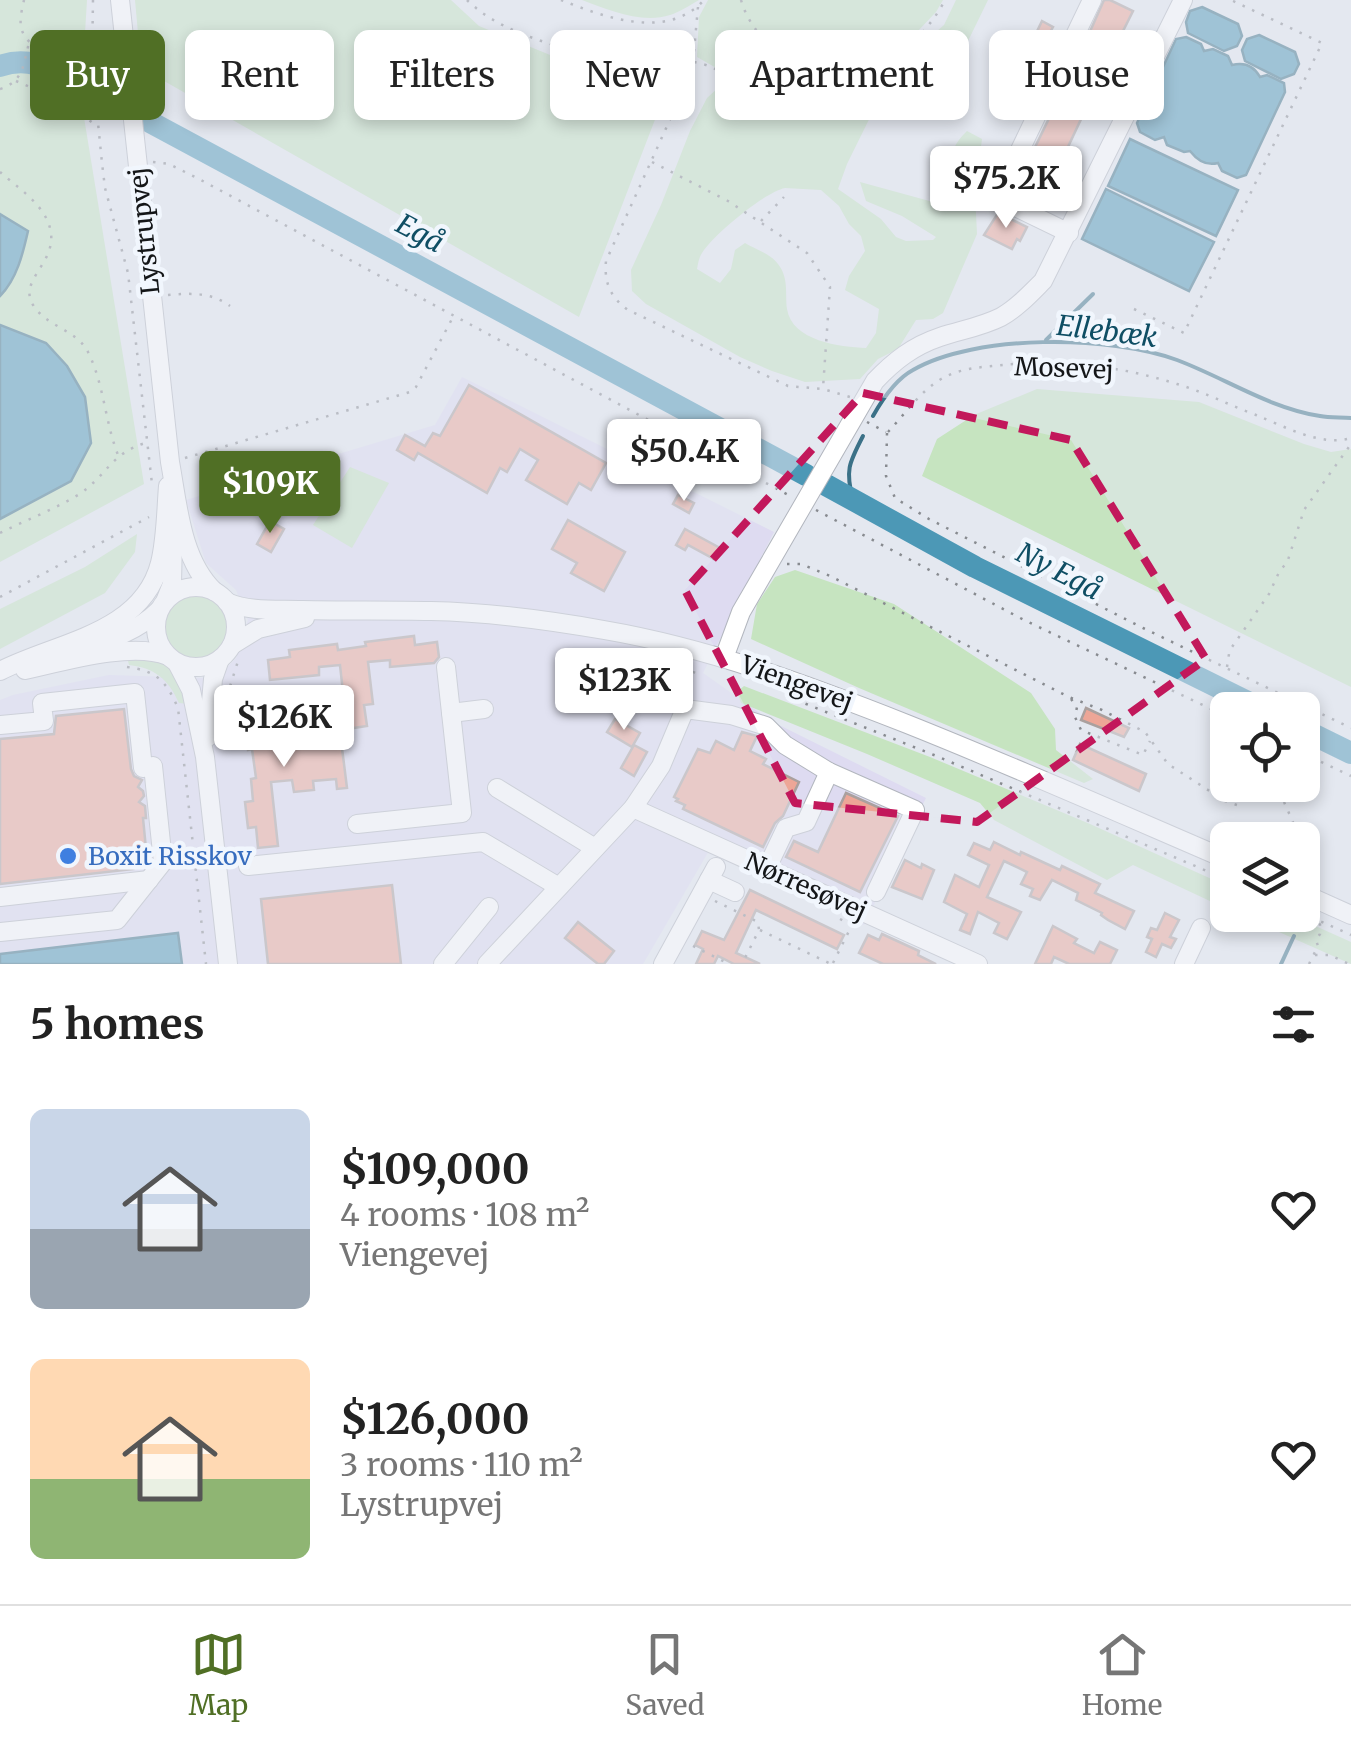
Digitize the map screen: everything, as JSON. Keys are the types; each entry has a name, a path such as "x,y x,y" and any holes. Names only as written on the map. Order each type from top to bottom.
{"street":[{"name":"Lystrupvej","path":"120,0 123,30"},
{"path":"1069,232 997,198 1092,0"},
{"name":"Mosevej","path":"724,658 741,612 874,381 914,348 1005,315 1044,281 1182,0"},
{"name":"Lystrupvej","path":"132,120 152,296 174,564 172,588 163,604"},
{"name":"Lystrupvej","path":"164,476 197,570 221,596"},
{"path":"0,674 113,624 137,605 160,565 164,476"},
{"path":"24,670 125,634 187,587 202,587 221,596 236,622 213,678 205,757"},
{"name":"Viengevej","path":"221,596 236,606 256,608 437,611 538,620 606,630 724,658 1013,766 1210,852"},
{"path":"163,604 156,633 162,648 185,676 205,757 228,964"},
{"name":"Viengevej","path":"226,652 258,629 340,612"},
{"path":"0,674 122,652 154,652 186,667 200,667 226,652"},
{"path":"357,824 462,813 446,667"},
{"path":"0,726 44,721 42,703 135,693 143,768 153,766 163,862 117,920 0,932"},
{"path":"451,713 484,709"},
{"path":"488,964 633,808 661,766 685,709 732,715 766,726 785,744 830,772 915,810 876,892"},
{"path":"768,868 786,828 806,822 830,772"},
{"path":"498,788 595,848"},
{"name":"Nørresøvej","path":"633,808 967,962"},
{"path":"248,866 482,842 559,887"},
{"path":"0,896 149,880"},
{"path":"663,964 709,881 735,892"},
{"path":"1320,905 1351,914"},
{"path":"443,964 490,907"},
{"path":"1184,964 1201,928"}],"path":[{"path":"0,88 16,81 20,74 28,44 21,29 24,0"},
{"path":"93,0 93,30"},
{"path":"467,0 490,20 550,45"},
{"path":"561,0 628,22 651,23 698,8 704,0"},
{"path":"741,0 754,30"},
{"path":"921,30 945,0"},
{"path":"1134,309 1184,333 1322,43 1231,0"},
{"path":"695,35 698,8"},
{"path":"16,81 65,102 98,127"},
{"path":"97,120 106,188 128,273 147,443 164,476 410,392 454,315"},
{"path":"669,120 606,260 605,276 618,303 788,386 823,390 858,408 887,433 886,476 896,498 928,519 1351,728"},
{"path":"651,161 728,201 808,253 830,288 823,390"},
{"path":"137,162 170,164 1024,620 1210,709"},
{"path":"0,172 38,207 48,222 51,249 31,284 30,297 42,314 88,350 118,456"},
{"path":"760,222 784,197"},
{"path":"152,296 196,293 219,298 230,306"},
{"name":"Mosevej","path":"887,433 922,394 943,378 968,369 1029,362 1100,365 1136,373 1180,385 1312,436 1351,441"},
{"path":"1227,668 1232,646 1287,562 1304,510 1351,441"},
{"path":"0,533 77,495 118,456 147,443"},
{"path":"0,597 155,514 155,520"},
{"path":"766,570 782,564 801,564 830,576 1102,710 1145,732 1168,764 1224,801 1237,805"},
{"path":"122,652 126,666 150,672 165,683 178,708 206,964"},
{"path":"685,709 695,666"},
{"path":"1069,697 1077,707 1075,717 1080,730 1143,755 1150,740"},
{"path":"1320,761 1351,776"},
{"path":"1284,802 1293,822"},
{"path":"709,881 758,922 759,930 742,964"},
{"path":"759,930 831,964 859,910"},
{"path":"1320,920 1351,935"},
{"path":"1309,964 1320,932"},
{"path":"678,939 728,964"},
{"path":"1314,955 1330,955 1348,964"}],"highlighted area":[{"path":"863,393 1071,440 1206,659 977,822 795,803 685,590"}],"shaded area":[{"path":"462,377 774,532 703,673 771,721 926,798 864,925 710,849 643,964 0,964 0,700 109,675 202,678 222,673 236,658 248,620 236,590 206,563 186,500 435,425"}],"green space":[{"path":"0,0 87,0 85,30 30,30 30,120 84,120 144,484 0,562 0,519 71,481 14,332 0,325 0,296 15,274 28,231 0,214"},
{"path":"135,0 451,0 489,30 354,30 354,120 530,120 530,47 550,55 550,120 655,120 579,317 233,120 334,120 334,30 185,30 185,93 165,82 165,30 138,30"},
{"path":"582,0 699,0 674,14 648,18 625,15"},
{"path":"708,0 943,0 919,30 715,30 715,67 697,57 699,17"},
{"path":"956,0 988,0 969,39 969,30 938,30"},
{"path":"715,91 715,120 869,120 838,189 906,241 936,237 902,216 866,201 860,182 955,208 951,168 954,149 967,131 982,139 975,193 977,234 943,313 933,319 916,320 898,349 878,359 860,379 805,382 772,371 646,304 632,291 631,270 707,98","holes":["821,190 839,206 861,236 865,251 845,290 879,309 876,333 866,348 831,344 798,328 787,309 785,280 778,264 745,243 735,250 731,269 720,283 697,269 701,255 717,235 776,191"]},
{"path":"1037,389 1199,402 1304,444 1331,452 1351,449 1351,687 922,476 937,439 974,415"},
{"path":"350,467 389,483 352,548 313,525"},
{"path":"137,534 135,552 105,593 0,649 0,609 85,567"},
{"path":"795,570 894,604 1031,693 1055,729 1056,750 1093,779 1084,783 751,639 757,604 775,577"},
{"path":"196,593 220,603 230,627 220,651 196,661 172,651 162,627 172,603"},
{"path":"127,657 163,661 173,671 189,704 179,703 160,676 129,665"},
{"path":"744,686 1090,824 1210,878 1210,901 1133,865 1107,880 994,820 980,803 741,703 737,692"},
{"path":"1320,928 1351,942 1351,964 1279,932 1320,932"}],"water":[{"path":"1202,7 1238,24 1242,36 1237,46 1224,51 1188,33 1190,11"},
{"path":"1259,35 1295,52 1299,64 1294,74 1281,79 1245,61 1242,50 1247,39"},
{"path":"1186,37 1201,44 1204,51 1213,49 1228,56 1232,65 1248,66 1260,77 1267,75 1284,83 1285,92 1246,175 1237,178 1222,171 1218,163 1206,163 1190,151 1167,145 1164,137 1155,140 1140,132 1138,120 1164,120 1164,65 1176,39"},
{"path":"1130,139 1238,190 1216,236 1108,186"},
{"path":"1106,189 1214,242 1189,291 1082,239"},
{"path":"0,214 28,231 15,274 0,296"},
{"path":"0,325 46,343 67,366 85,397 91,443 71,481 0,519"},
{"path":"178,933 182,964 0,964 0,954"}],"building":[{"path":"1104,0 1133,11 1124,30 1091,30"},
{"path":"1042,21 1053,27 1051,30 1038,30"},
{"path":"1048,120 1081,120 1051,183 1024,170"},
{"path":"998,213 1027,227 1012,249 984,235"},
{"path":"469,385 606,463 591,490 579,483 567,504 526,480 538,460 520,449 507,472 500,468 487,493 418,453 414,460 397,450 405,435 425,446 433,433 440,436"},
{"path":"678,495 694,503 689,513 673,504"},
{"path":"568,520 625,552 604,591 571,573 577,563 552,549"},
{"path":"270,521 284,529 271,552 257,544"},
{"path":"685,529 720,548 714,559 688,545 685,550 676,545"},
{"path":"414,636 415,645 437,642 439,657 434,663 390,667 390,660 368,662 373,704 364,705 367,726 347,729 340,665 319,667 319,675 270,680 268,660 290,657 289,650 337,644 338,650"},
{"path":"269,699 274,747 341,740 347,788 337,789 336,779 313,781 314,790 294,792 292,780 271,782 278,846 258,848 256,827 248,828 245,802 253,801 251,779 256,778 245,724 253,723 251,701"},
{"path":"1086,708 1129,728 1124,737 1081,720"},
{"path":"124,709 131,769 142,780 138,787 144,796 139,802 145,806 147,859 133,860 134,869 0,884 0,739 54,734 56,716"},
{"path":"615,719 640,733 632,747 607,732"},
{"path":"742,732 757,736 750,751 766,759 763,764 799,782 763,847 683,809 685,805 674,797 698,749 710,753 716,741 734,750"},
{"path":"1080,744 1146,774 1139,791 1073,760"},
{"path":"634,745 647,752 634,776 621,768"},
{"path":"846,793 898,816 860,892 786,857 794,841 818,852"},
{"path":"994,842 1100,884 1095,893 1134,911 1125,929 1076,900 1078,893 1052,880 1040,900 1030,896 1033,889 1021,884 1027,872 1004,861 987,897 1021,912 1007,939 994,933 999,923 978,912 970,934 960,930 967,914 944,902 955,875 979,887 989,865 968,855 974,843 990,850"},
{"path":"905,860 934,870 922,899 892,887"},
{"path":"392,885 401,964 268,964 261,899"},
{"path":"750,890 844,935 837,949 756,910 736,953 760,964 734,964 718,956 714,964 696,964 703,949 695,945 702,931 724,940"},
{"path":"1165,913 1179,920 1170,937 1176,939 1171,948 1162,944 1156,957 1146,952 1152,939 1147,937 1151,928 1157,930"},
{"path":"578,922 614,951 604,964 598,964 565,938"},
{"path":"1053,926 1094,953 1100,942 1117,950 1110,964 1069,964 1054,957 1051,964 1035,964"},
{"path":"882,934 919,951 918,955 936,964 883,964 859,953 868,935 879,940"}],"waterway":[{"name":"Egå","path":"0,66 23,62 64,76 806,475"},
{"path":"1046,340 1093,294"},
{"name":"Ellebæk","path":"873,416 901,379 939,358 1006,344 1043,342 1149,352 1301,412 1351,418"},
{"path":"853,500 850,467 863,436"},
{"name":"Ny Egå","path":"826,485 975,567 1228,692"},
{"name":"Ny Egå","path":"1320,738 1351,753"},
{"path":"1281,964 1294,936"}],"place":[{"name":"Boxit Risskov","path":"68,856"}]}
